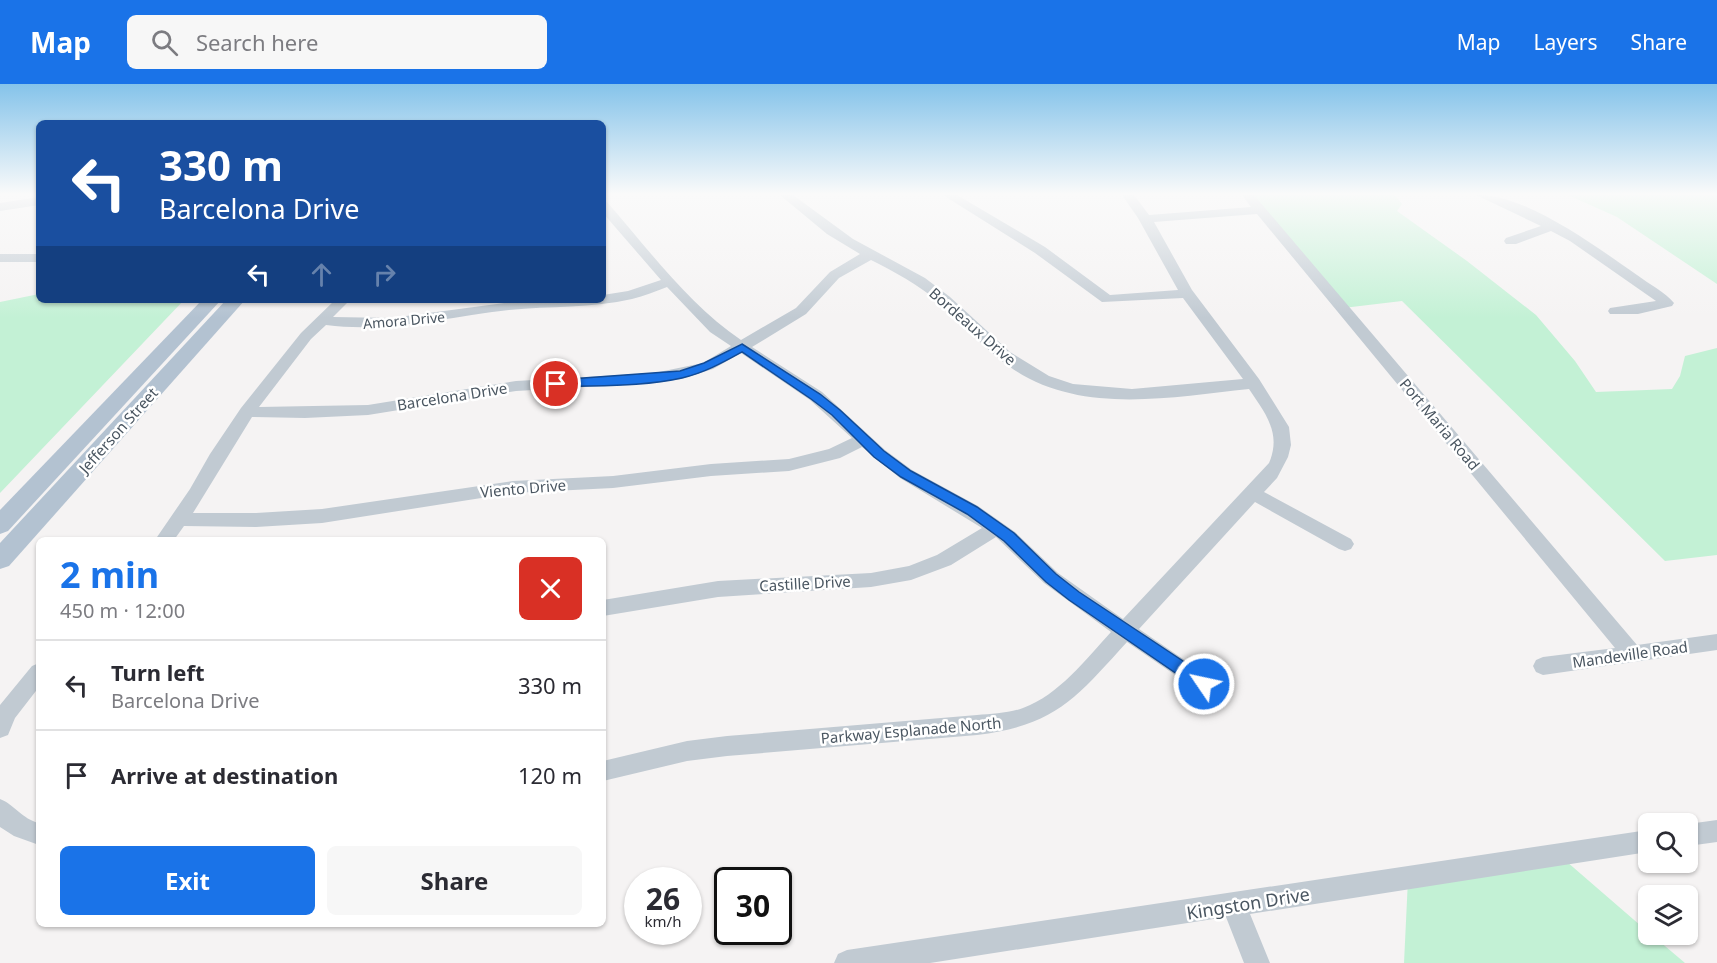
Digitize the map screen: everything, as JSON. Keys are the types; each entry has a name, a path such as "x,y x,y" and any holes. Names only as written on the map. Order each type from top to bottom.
{"main road":[{"name":"Jefferson Street","path":"0,525 209,303"},
{"name":"Jefferson Street","path":"0,560 234,303"}],"street":[{"path":"629,236 715,329 816,396 906,474 972,511 1009,537 1059,584 1204,684"},
{"name":"Bordeaux Drive","path":"840,236 928,287 1018,366 1066,386 1095,392 1128,394 1254,382"},
{"path":"1017,236 1107,299 1188,293"},
{"name":"Parkway Esplanade North","path":"606,770 661,756 707,748 1007,722 1031,715 1054,703 1125,631 1276,467 1281,451 1282,433 1273,412 1254,382 1188,293 1156,236"},
{"name":"Port Maria Road","path":"1283,236 1632,653"},
{"path":"1511,241 1525,236"},
{"path":"1571,236 1667,303 1638,310 1615,311"},
{"name":"Barcelona Drive","path":"247,412 336,412 389,407 516,386 654,378 681,374 708,366 801,311 814,302 828,281 841,270 871,254"},
{"path":"0,258 36,258"},
{"path":"606,299 630,295 670,282"},
{"path":"166,537 247,412 320,320 340,303"},
{"name":"Amora Drive","path":"320,320 343,324 391,323 508,306 552,303"},
{"name":"Viento Drive","path":"180,519 256,520 322,516 502,488 613,482 789,465 834,454 863,439"},
{"path":"1252,493 1344,544"},
{"name":"Castille Drive","path":"606,608 718,589 871,579 911,573 944,560 996,528"},
{"name":"Mandeville Road","path":"1543,666 1717,642"},
{"path":"0,728 7,712 36,676"},
{"path":"2,817 36,833"},
{"path":"1698,834 1717,831"},
{"name":"Kingston Drive","path":"847,963 916,958 1638,844"},
{"path":"1234,906 1257,963"}],"green space":[{"path":"1282,236 1432,236 1536,315 1575,361 1596,392 1672,389 1680,376 1685,356 1717,348 1717,555 1665,561 1402,301 1343,308"},
{"path":"1645,236 1717,236 1717,284"},
{"path":"36,295 36,303 181,303 0,493 0,302"},
{"path":"1559,855 1638,923 1638,945 1664,945 1685,963 1404,963 1408,879"}],"route":[{"path":"556,384 654,378 681,374 708,366 742,347 816,396 879,454 906,474 972,511 1009,537 1051,578 1074,596 1204,684"}]}
